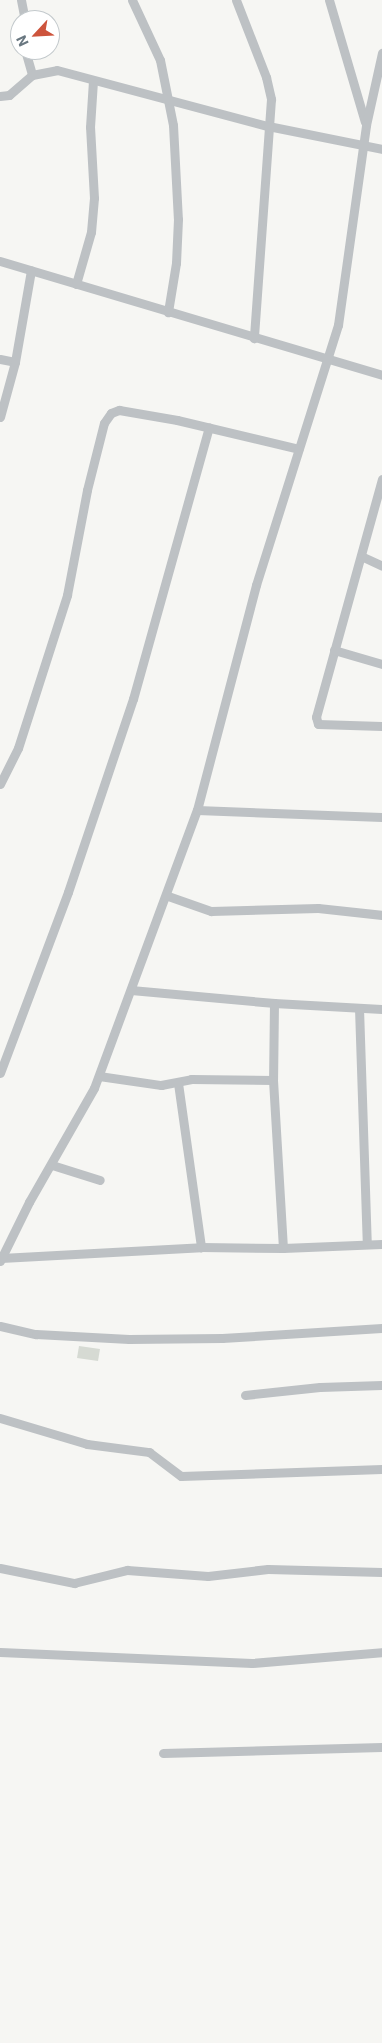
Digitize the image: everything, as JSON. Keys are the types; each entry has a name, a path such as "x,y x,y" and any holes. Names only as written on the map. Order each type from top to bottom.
{"street":[{"path":"132,0 160,60 170,98 179,187 176,263 168,312"},
{"path":"236,0 270,90 265,213 254,338"},
{"path":"329,0 366,125"},
{"path":"382,53 366,125 338,325 256,585 197,810 168,896 99,1076 52,1166 22,1216 1,1260 201,1247 283,1248 382,1244"},
{"path":"28,60 32,75"},
{"path":"0,96 9,95 32,75 57,70 93,81 170,98 268,126 382,150"},
{"path":"76,284 91,232 94,198 90,127 93,81"},
{"path":"0,260 382,376"},
{"path":"0,417 15,362 31,270"},
{"path":"0,359 15,362"},
{"path":"0,784 18,748 67,594 87,490 104,422 111,413 119,410 209,427 299,449"},
{"path":"0,1074 68,892 133,699 209,427"},
{"path":"382,478 362,556 317,709 318,724 382,726"},
{"path":"362,556 382,566"},
{"path":"334,650 382,664"},
{"path":"197,810 382,817"},
{"path":"168,896 211,911 318,908 382,915"},
{"path":"131,990 274,1003 382,1009"},
{"path":"274,1003 273,1080 283,1248"},
{"path":"359,1008 367,1244"},
{"path":"99,1076 153,1085 178,1083 191,1079 273,1080"},
{"path":"178,1083 201,1247"},
{"path":"52,1166 100,1180"},
{"path":"0,1326 36,1334 129,1339 222,1338 382,1328"},
{"path":"245,1395 320,1387 382,1386"},
{"path":"0,1418 87,1444 149,1452 181,1476 382,1469"},
{"path":"0,1568 74,1583 127,1570 208,1576 268,1569 382,1572"},
{"path":"0,1652 252,1663 382,1652"},
{"path":"163,1753 382,1747"}],"shaded area":[{"path":"79,1346 100,1349 98,1361 77,1358"}]}
